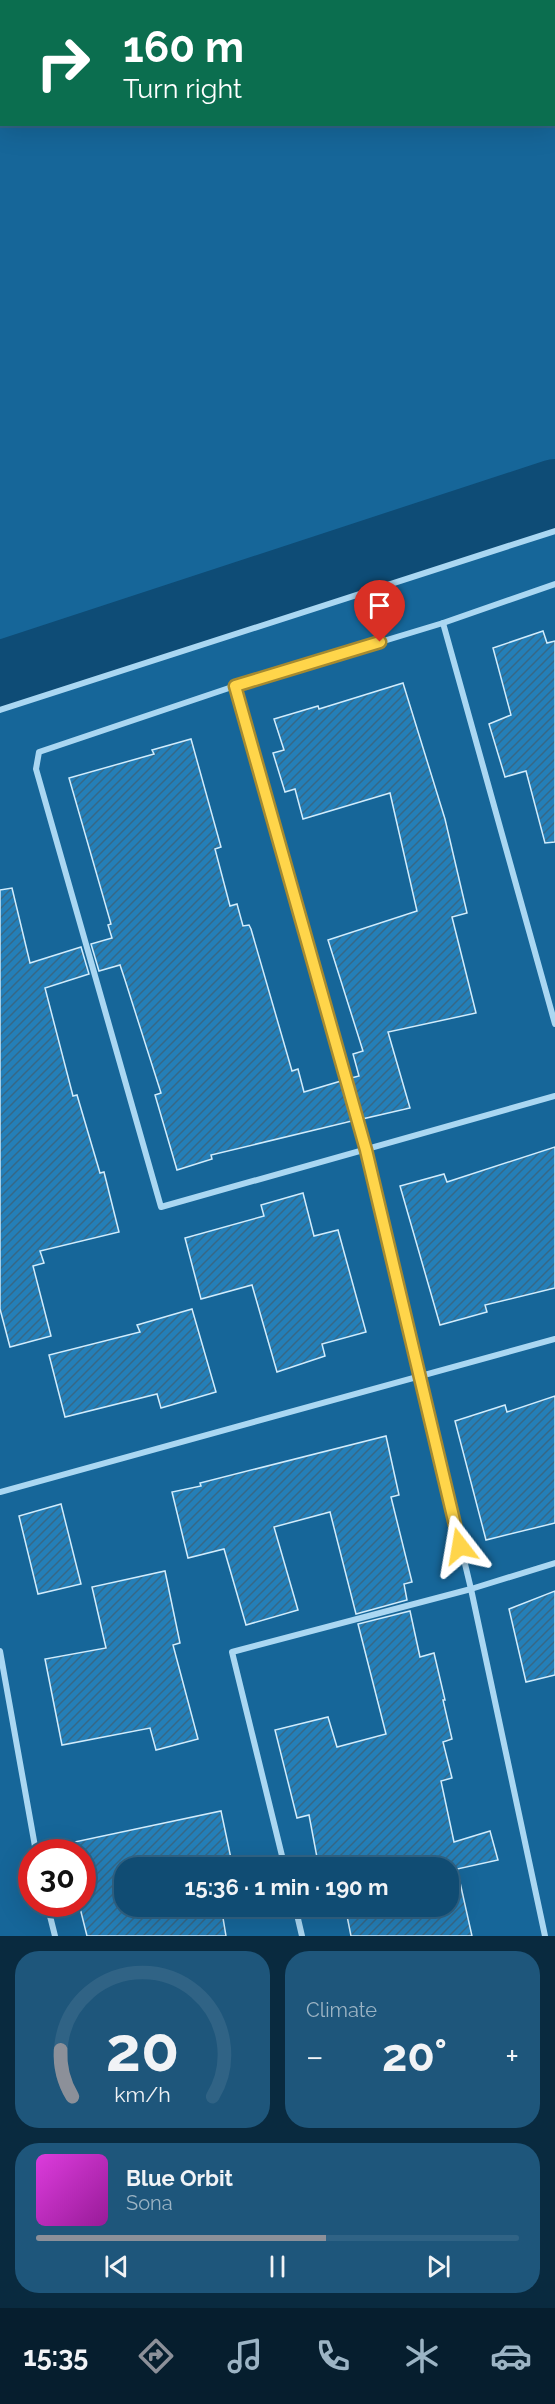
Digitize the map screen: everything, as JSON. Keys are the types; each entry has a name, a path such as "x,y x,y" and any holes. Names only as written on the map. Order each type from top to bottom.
{"street":[{"path":"0,710 555,531"},
{"path":"555,584 443,623 235,686 39,752 36,769 162,1207 555,1096"},
{"path":"443,623 555,1024"},
{"path":"235,686 366,1150 471,1589 545,1936"},
{"path":"0,1492 555,1339"},
{"path":"282,1857 232,1652 471,1589 555,1563"},
{"path":"0,1651 34,1839"},
{"path":"50,1917 55,1936"},
{"path":"298,1917 302,1936"}],"building":[{"path":"543,631 547,643 555,641 555,842 545,843 526,771 505,777 489,724 511,715 493,648"},
{"path":"403,683 445,819 467,913 452,917 476,1013 388,1032 410,1108 362,1119 351,1078 359,1076 353,1054 363,1051 328,940 417,911 390,793 303,819 295,789 285,792 273,753 284,750 274,719 318,706 319,709"},
{"path":"191,739 221,847 215,849 230,906 237,904 243,926 249,925 251,929 292,1071 298,1069 304,1092 341,1081 352,1121 211,1155 212,1159 177,1170 155,1095 161,1093 120,965 99,971 91,944 112,938 108,925 111,924 69,778 154,754 152,750"},
{"path":"12,888 30,963 81,947 89,974 45,988 73,1096 77,1095 100,1173 104,1172 119,1232 40,1251 44,1263 33,1266 51,1336 10,1347 0,1309 0,890"},
{"path":"555,1147 555,1288 485,1305 487,1312 440,1325 400,1186 444,1174 447,1182"},
{"path":"303,1193 314,1236 338,1230 366,1332 322,1344 325,1356 277,1372 252,1285 201,1299 185,1238 264,1216 261,1205"},
{"path":"192,1309 216,1392 161,1408 157,1394 65,1417 49,1355 140,1332 137,1325"},
{"path":"555,1396 555,1523 486,1540 455,1421 505,1405 507,1412"},
{"path":"386,1436 399,1495 391,1497 412,1582 404,1584 407,1600 356,1614 330,1512 274,1527 298,1610 246,1625 224,1549 188,1558 172,1492"},
{"path":"61,1504 81,1584 38,1594 19,1516"},
{"path":"165,1571 180,1643 173,1645 198,1739 156,1750 150,1728 62,1745 45,1659 106,1648 92,1587"},
{"path":"555,1591 555,1675 526,1682 509,1609"},
{"path":"410,1611 420,1657 434,1653 445,1700 443,1700 452,1739 443,1742 452,1778 441,1781 454,1842 490,1831 498,1860 459,1869 459,1857 317,1857 309,1815 297,1818 275,1730 328,1717 337,1747 386,1734 358,1624"},
{"path":"221,1811 231,1857 114,1857 114,1917 223,1917 226,1936 87,1936 82,1917 96,1917 96,1839 89,1839"},
{"path":"459,1878 472,1936 351,1936 347,1917 459,1917"}],"waterway":[{"path":"0,675 555,493"}],"route":[{"path":"380,642 235,686 366,1150 460,1546"}]}
